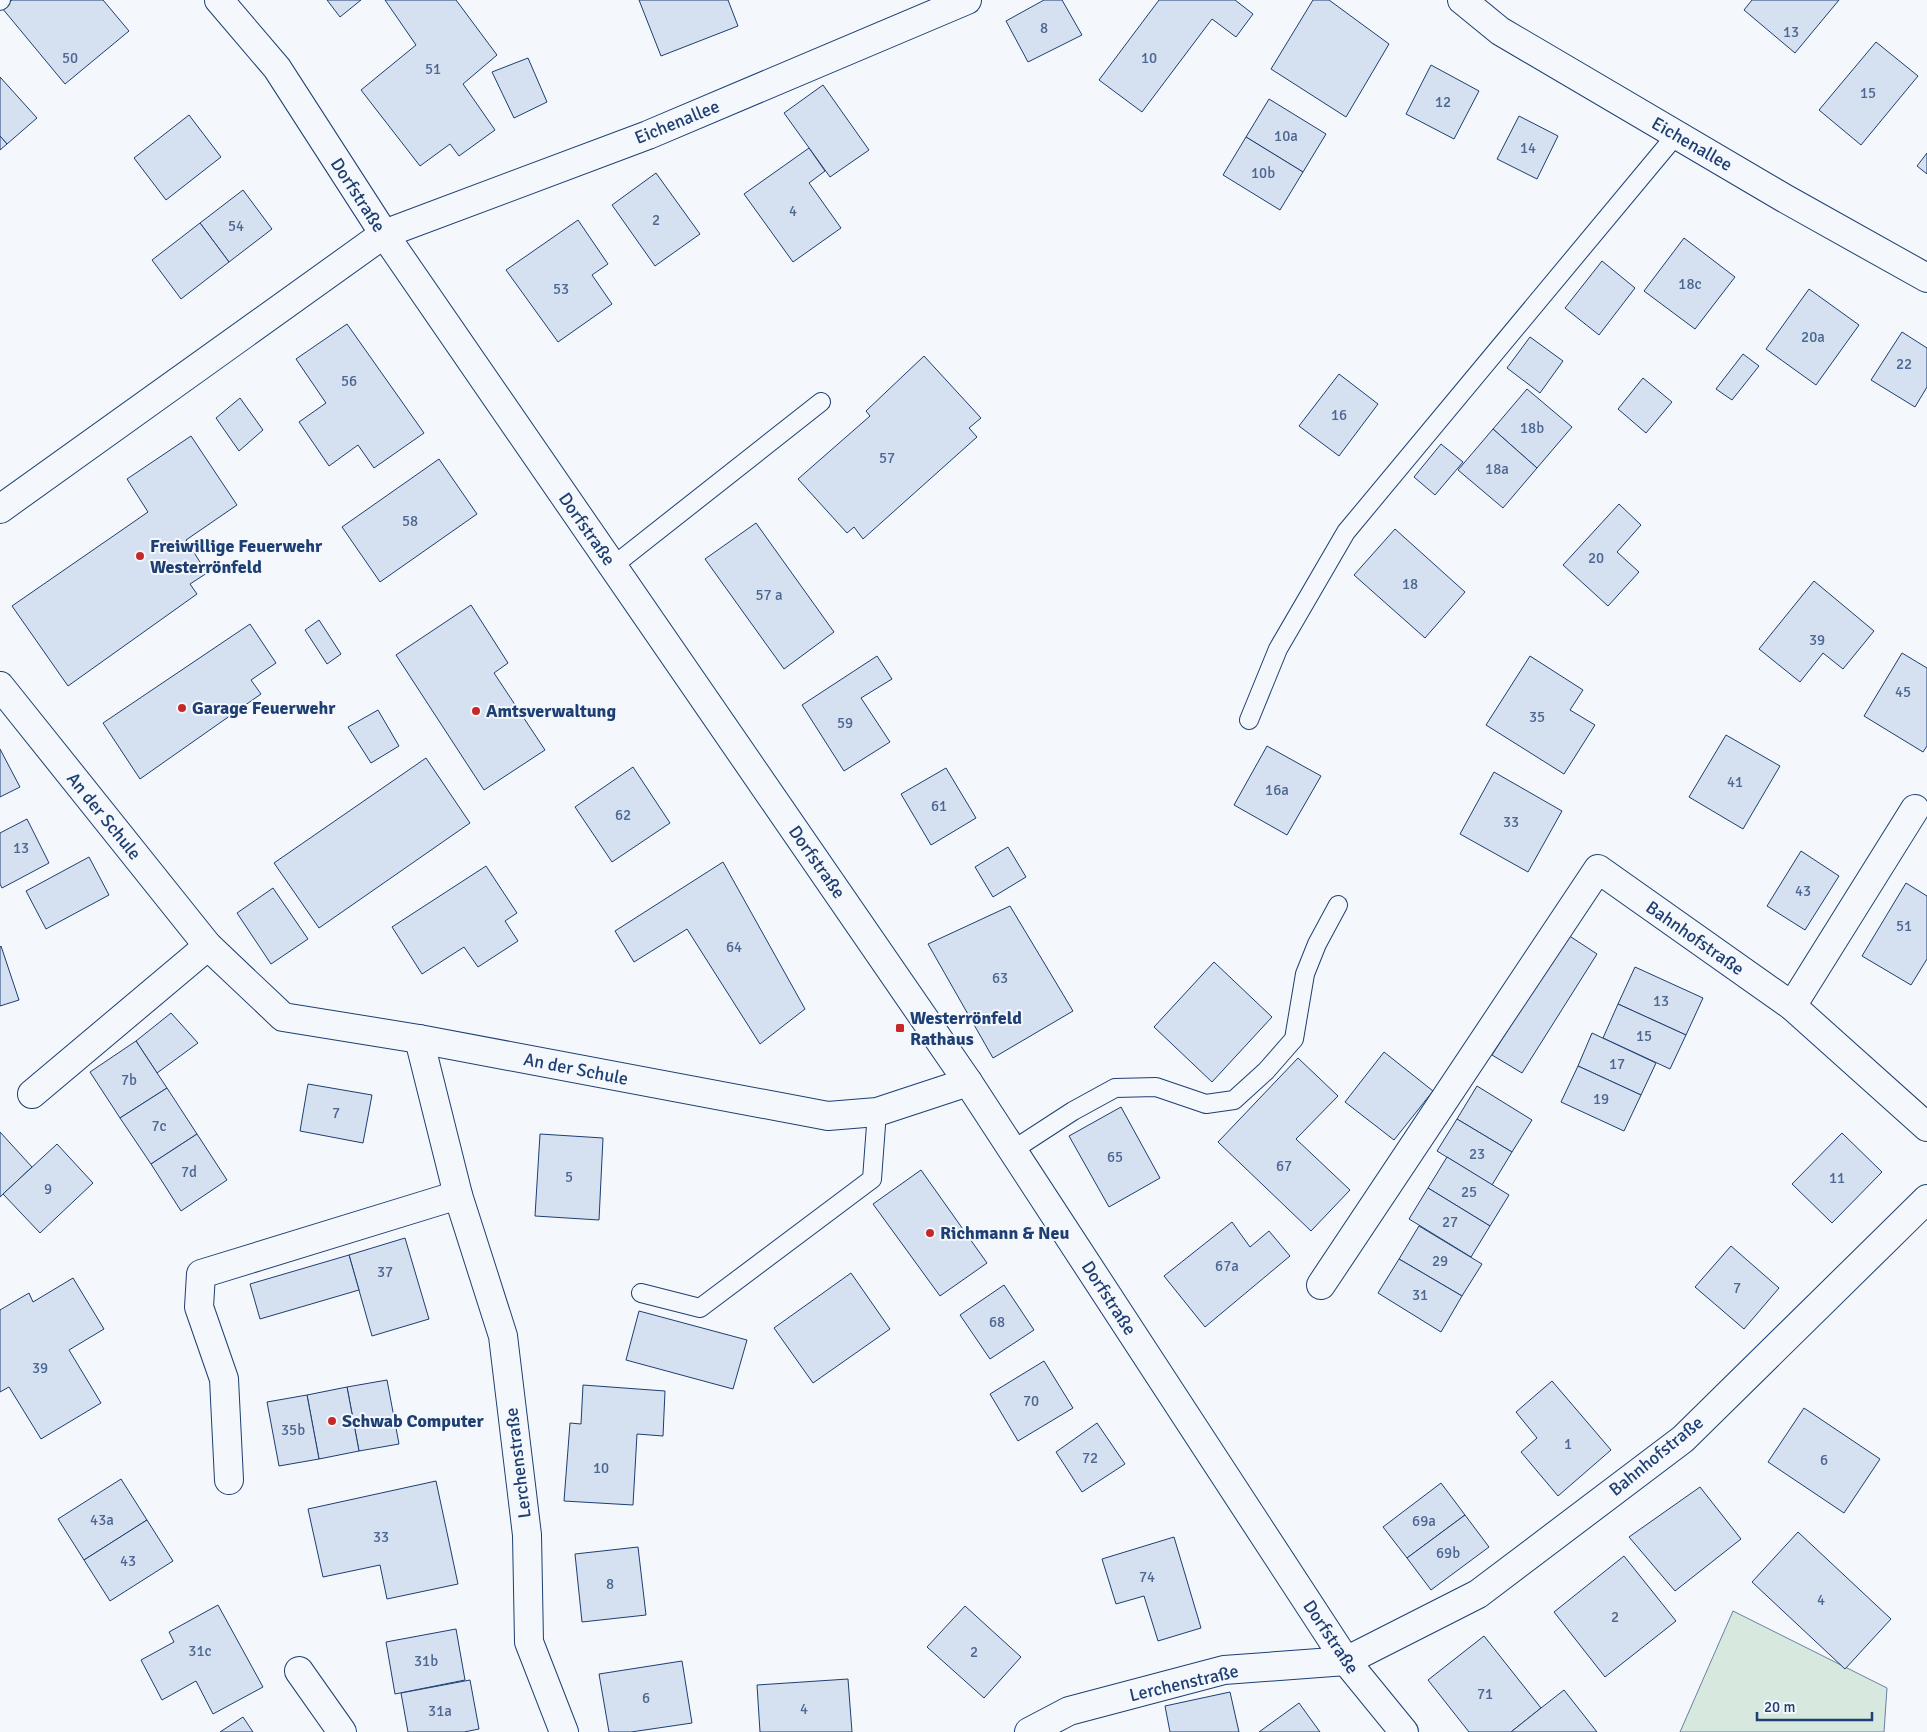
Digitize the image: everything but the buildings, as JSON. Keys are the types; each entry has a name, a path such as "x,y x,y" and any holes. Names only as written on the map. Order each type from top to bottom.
{"street":[{"name":"Dorfstraße","path":"219,0 277,68 384,234 968,1082 1346,1661 1404,1732"},
{"name":"Eichenallee","path":"0,509 384,234 648,135 967,0"},
{"name":"Eichenallee","path":"1462,0 1500,31 1676,135 1927,278"},
{"name":"An der Schule","path":"0,686 208,946 283,1017 419,1039 828,1116 877,1112 968,1082"},
{"path":"1792,1006 1915,809"},
{"name":"Bahnhofstraße","path":"1321,1285 1598,869 1792,1006 1927,1127"},
{"path":"32,1094 208,946"},
{"name":"Lerchenstraße","path":"419,1039 458,1195 503,1336 527,1535 529,1642 564,1732"},
{"path":"229,1480 224,1379 199,1308 201,1274 458,1195"},
{"name":"Bahnhofstraße","path":"1346,1661 1478,1594 1683,1439 1927,1199"},
{"name":"Lerchenstraße","path":"1029,1732 1069,1711 1224,1670 1346,1661"},
{"path":"299,1671 342,1732"}],"lane":[{"path":"1249,720 1278,649 1346,532 1676,135"},
{"path":"613,566 821,402"},
{"path":"1013,1150 1073,1111 1115,1088 1156,1088 1206,1104 1234,1100 1266,1071 1294,1039 1306,974 1317,944 1338,905"},
{"path":"641,1293 700,1308 872,1179 877,1112"}],"shaded area":[{"path":"1733,1611 1887,1688 1884,1732 1680,1732"}],"place":[{"name":"Freiwillige Feuerwehr Westerrönfeld","path":"140,556"},
{"name":"Garage Feuerwehr","path":"182,708"},
{"name":"Amtsverwaltung","path":"476,711"},
{"name":"Westerrönfeld Rathaus","path":"900,1028"},
{"name":"Richmann & Neu","path":"930,1233"},
{"name":"Schwab Computer","path":"332,1421"}]}
